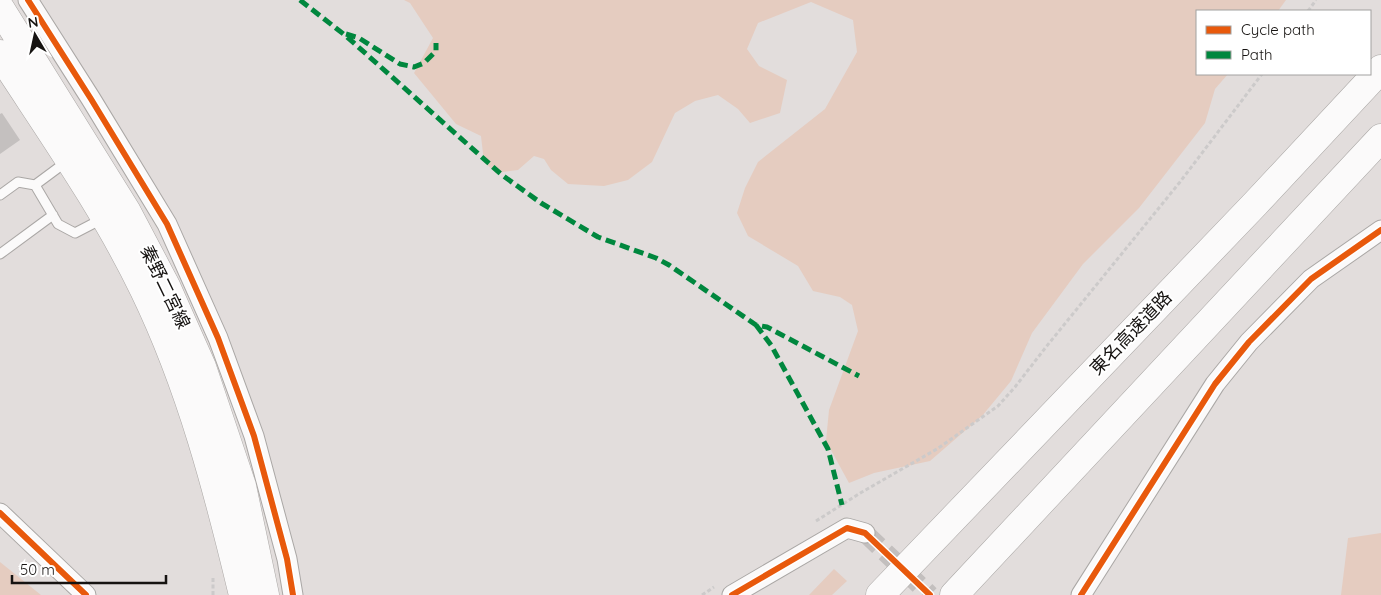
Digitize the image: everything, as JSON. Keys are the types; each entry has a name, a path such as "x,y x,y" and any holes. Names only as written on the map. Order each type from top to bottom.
{"main road":[{"name":"秦野二宮線","path":"0,8 127,212 166,286 202,367 242,486 265,595"},
{"name":"秦野二宮線","path":"0,54 105,217 144,290 185,387 219,493 243,595"},
{"name":"東名高速道路","path":"880,595 1248,211 1381,69"},
{"path":"954,595 1381,138"}],"street":[{"path":"28,0 92,99 171,233 218,338 254,436 286,559 293,595"},
{"path":"1081,595 1215,384 1249,342 1311,279 1381,230"},
{"path":"0,513 86,595"},
{"path":"726,589 847,528 865,533"}],"lane":[{"path":"0,195 18,182 34,185 68,161"},
{"path":"34,185 58,224 75,233 105,217"},
{"path":"0,254 52,215"}],"path":[{"path":"810,525 862,492 937,449 998,406 1180,182 1261,75"},
{"path":"213,577 213,595"},
{"path":"702,595 726,589"}],"shaded area":[{"path":"404,0 1286,0 1279,10 1196,10 1196,75 1227,75 1215,89 1205,123 1139,208 1083,264 1032,333 1011,381 982,416 930,461 874,473 849,483 826,441 829,410 858,331 852,305 840,297 813,291 798,266 748,236 737,213 745,188 758,162 825,109 857,52 853,20 811,2 758,23 747,49 759,66 787,80 780,113 750,123 738,109 718,95 695,101 675,113 652,162 628,180 604,186 568,184 551,170 544,159 534,156 518,170 496,173 484,162 481,136 456,124 414,73 433,38 410,3"},
{"path":"1381,533 1381,595 1341,595 1348,538"},
{"path":"0,562 41,595 0,595"},
{"path":"834,569 847,581 832,595 809,595"}],"building":[{"path":"2,113 20,140 0,154 0,114"}],"tunnel":[{"path":"865,533 930,595"}],"marked path":[{"path":"300,0 346,36 502,175 541,203 598,237 656,258 669,265 756,325 767,327 859,376"},
{"path":"346,34 359,38 400,64 414,67 424,63 436,51 436,43"},
{"path":"756,325 771,345 828,449 842,505"}],"cycle path":[{"path":"28,0 167,224 218,338 254,436 287,559 293,595"},
{"path":"1081,595 1215,384 1249,342 1311,279 1381,230"},
{"path":"0,513 86,595"},
{"path":"732,595 847,528 865,533 930,595"}]}
